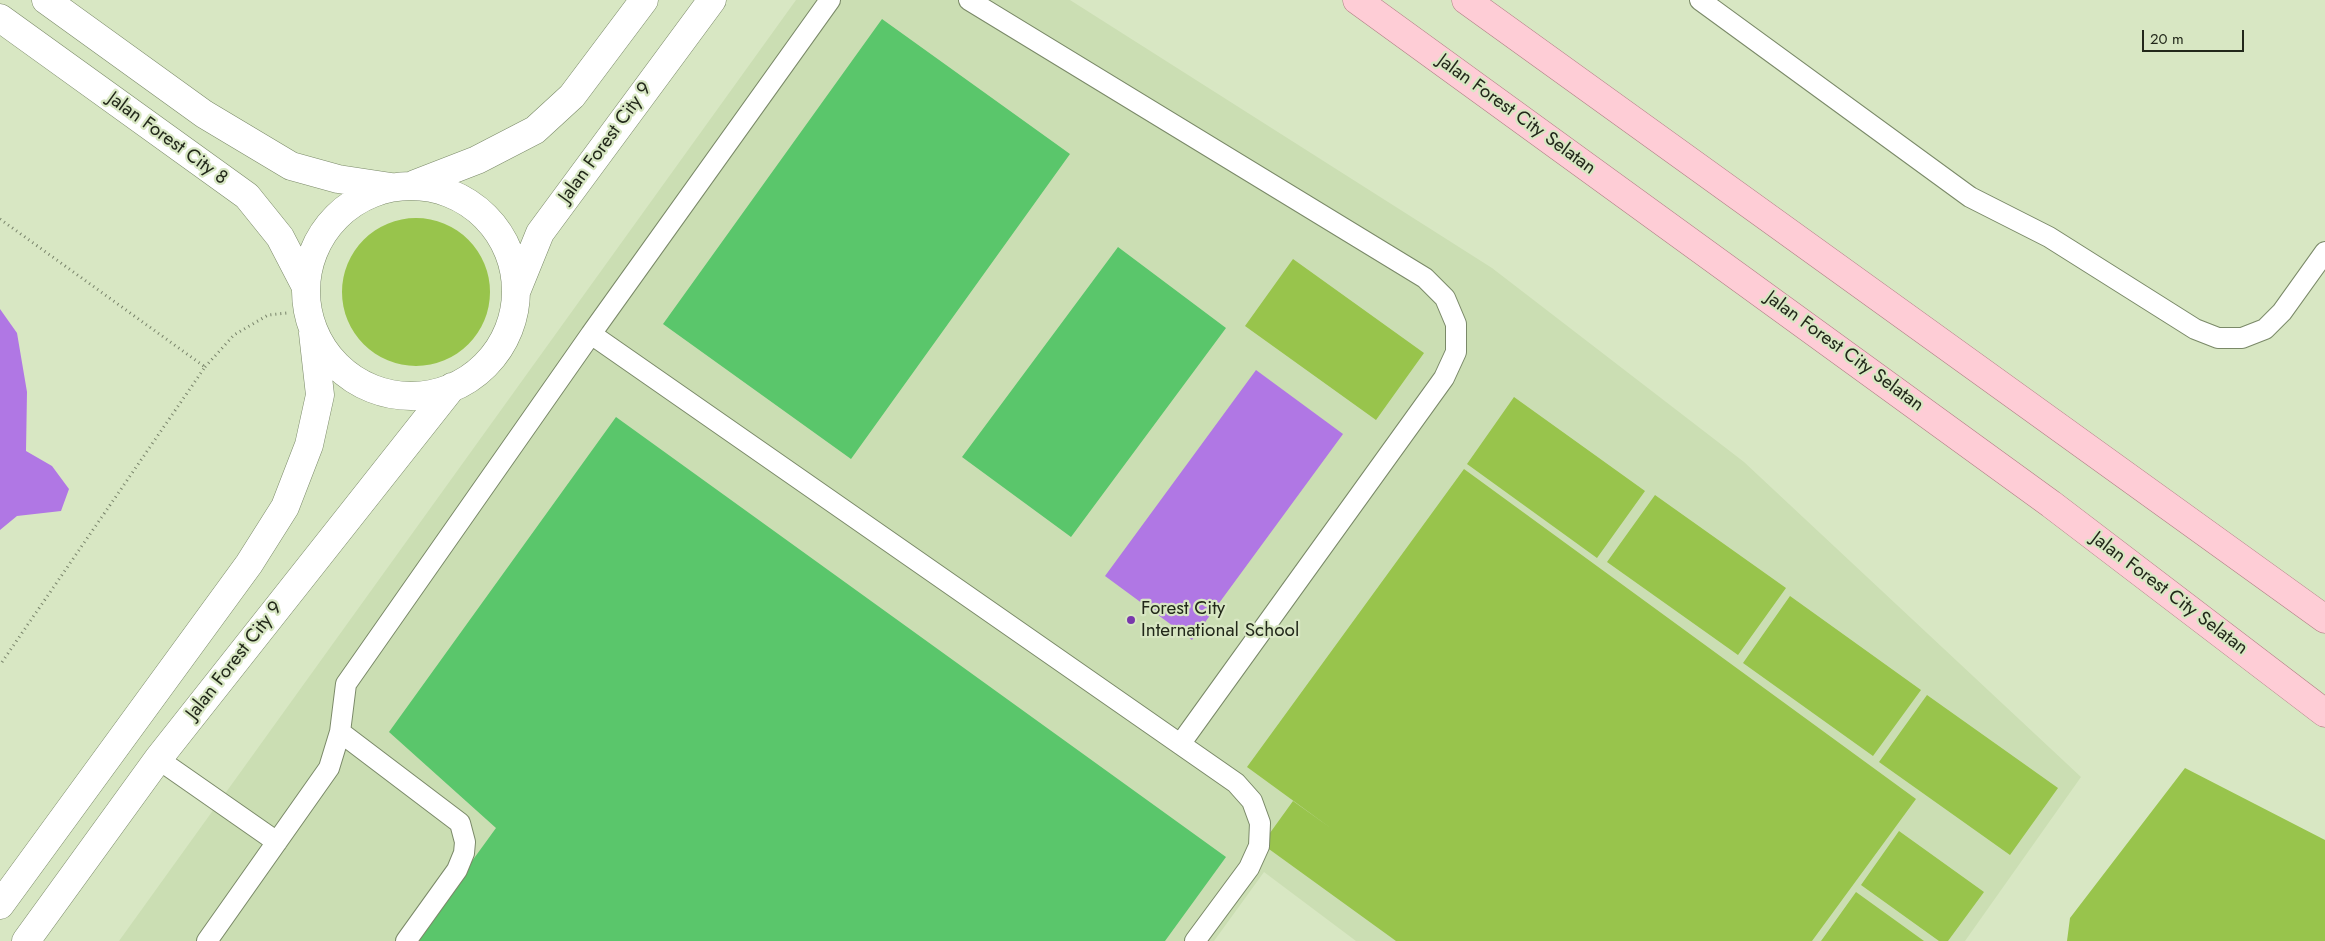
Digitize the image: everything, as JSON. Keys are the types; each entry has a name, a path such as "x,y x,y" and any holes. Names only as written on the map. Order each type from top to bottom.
{"main road":[{"name":"Jalan Forest City Selatan","path":"1357,0 2035,492 2325,713"},
{"path":"1466,0 2325,619"}],"street":[{"path":"46,0 204,114 291,166 338,179 403,186"},
{"path":"0,905 244,571 286,507 309,445 320,394 309,310 310,264 318,241 332,222 349,206 369,194 403,186 477,160 535,130 572,96 644,0"},
{"name":"Jalan Forest City 9","path":"515,295 540,233 712,0"},
{"name":"Jalan Forest City 8","path":"0,18 247,196 280,237 309,310"},
{"name":"Jalan Forest City 9","path":"309,310 326,353 342,370 361,383 383,392 406,395 429,394 452,387 472,375 490,359 503,340 512,318 515,295 513,271 507,249 495,228 480,212 460,198 439,190 403,186"},
{"name":"Jalan Forest City 9","path":"26,941 158,759 452,387"}],"lane":[{"path":"213,939 329,768 340,732 346,684 591,334 830,0"},
{"path":"969,0 1425,278 1445,298 1456,324 1456,352 1444,378 1181,743"},
{"path":"1700,0 1970,197 2049,238 2195,330 2218,338 2242,338 2265,329 2282,312 2325,252"},
{"path":"591,334 1236,783 1252,801 1260,823 1259,846 1249,868 1195,941"},
{"path":"340,732 460,823 465,847 457,870 406,941"},
{"path":"158,759 277,842"}],"path":[{"path":"0,219 205,367"},
{"path":"0,665 205,367 234,335 268,315 309,310"}],"shaded area":[{"name":"Forest City International School","path":"796,0 1070,0 1492,268 1744,462 2081,777 1965,941 1356,941 1264,872 1214,941 119,941"},
{"path":"0,309 17,333 27,392 26,451 52,466 69,489 61,511 17,516 0,530"},
{"path":"1256,370 1343,434 1192,640 1105,576"}],"green space":[{"path":"416,218 444,223 469,239 485,264 490,292 485,320 469,345 444,361 416,366 388,361 363,345 347,320 342,292 347,264 363,239 388,223"},
{"path":"1293,259 1424,353 1376,420 1245,326"},
{"path":"1514,397 1645,491 1597,558 1467,464"},
{"path":"1464,469 1916,799 1812,941 1396,941 1262,844 1293,801 1332,829 1247,767"},
{"path":"1655,495 1786,588 1738,655 1607,562"},
{"path":"1790,596 1921,690 1873,756 1743,663"},
{"path":"1927,695 2058,788 2010,855 1879,762"},
{"path":"2185,768 2325,840 2325,941 2067,941 2070,918"},
{"path":"1899,831 1984,892 1948,941 1939,941 1861,885"},
{"path":"1856,892 1924,941 1821,941"}],"building":[{"path":"882,19 1070,154 851,459 663,324"},
{"path":"1118,247 1226,328 1071,537 962,457"},
{"path":"616,417 1226,857 1165,941 414,941 496,828 389,732"}],"place":[{"name":"Forest City International School","path":"1131,620"}]}
